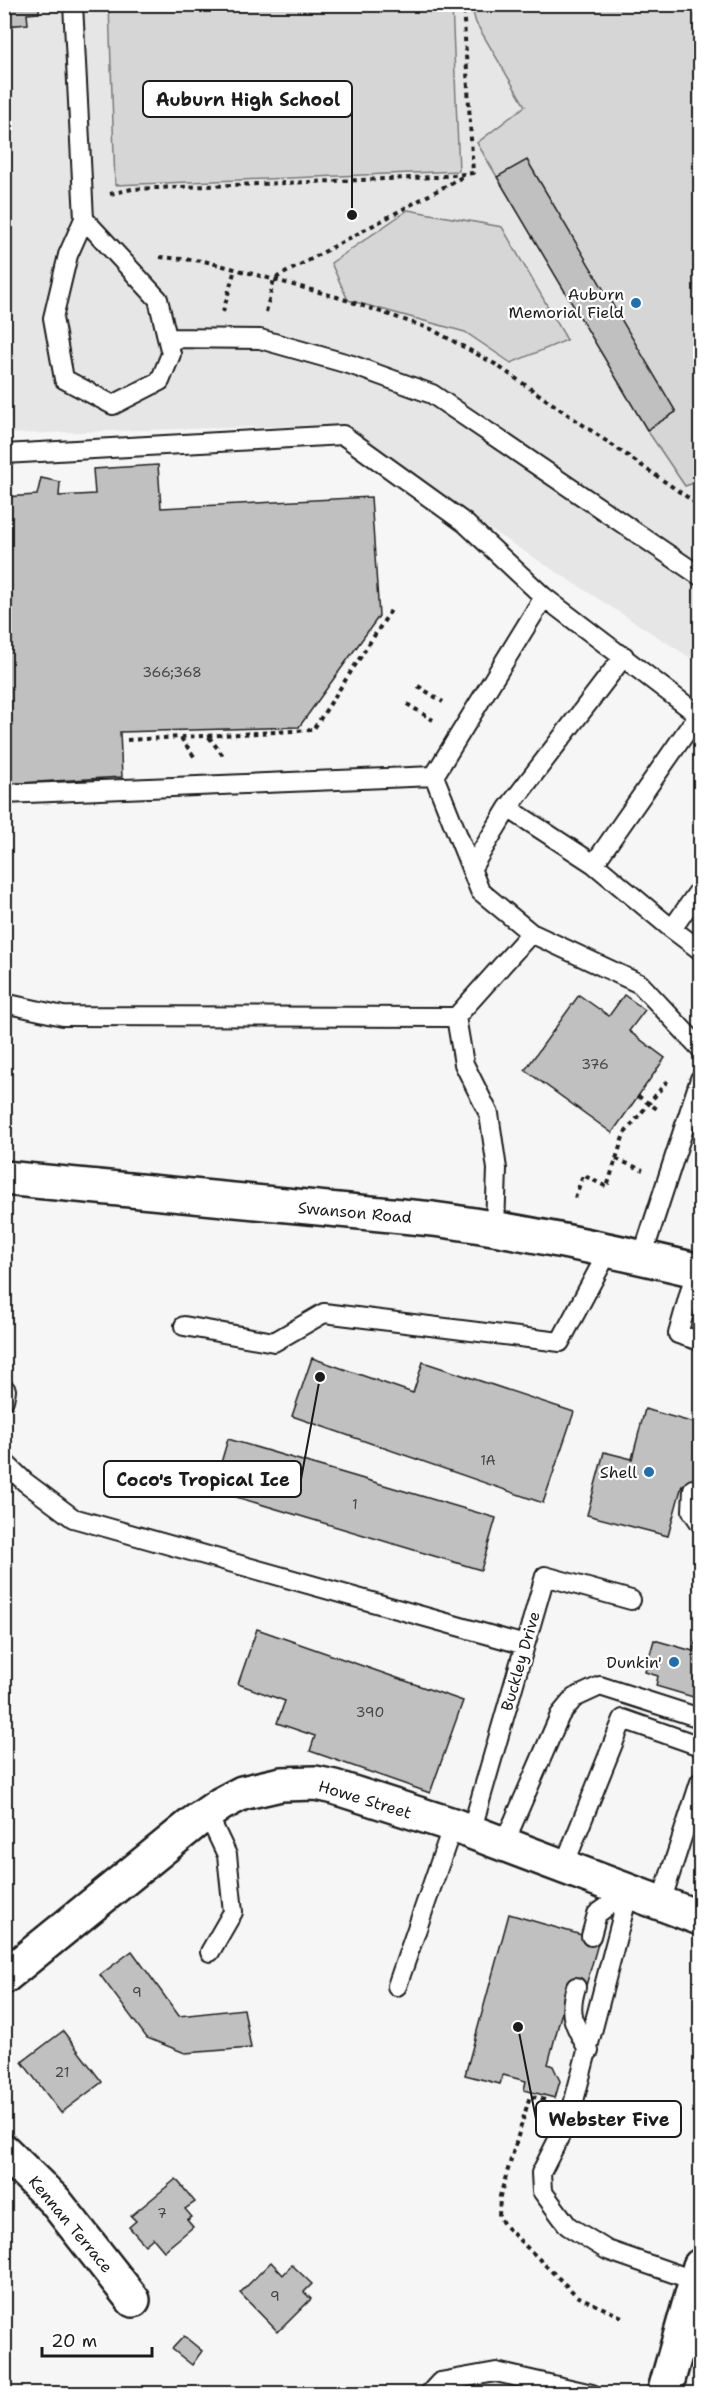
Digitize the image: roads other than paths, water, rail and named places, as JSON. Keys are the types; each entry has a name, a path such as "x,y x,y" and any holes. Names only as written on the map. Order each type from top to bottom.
{"street":[{"name":"Swanson Road","path":"4,1178 433,1219 495,1227 642,1257 698,1271"},
{"name":"Howe Street","path":"4,1977 207,1813 242,1793 282,1784 315,1783 462,1829 700,1918"},
{"name":"Kennan Terrace","path":"4,2151 55,2201 133,2300"},
{"path":"664,2394 699,2276"}],"lane":[{"path":"73,4 84,219 68,255 53,318 64,379 113,405 160,381 171,354 158,299 84,219"},
{"path":"167,338 260,339 352,365 432,394 700,576"},
{"path":"4,454 343,435 465,523 544,597 624,656 699,716 594,864"},
{"path":"434,776 544,597"},
{"path":"471,869 508,807 624,656"},
{"path":"4,794 434,776"},
{"path":"434,776 480,891 531,933 640,984 700,1048"},
{"path":"508,807 594,864 700,950"},
{"path":"672,929 700,889"},
{"path":"4,1003 63,1017 456,1017 531,933"},
{"path":"456,1017 464,1064 489,1114 497,1169 495,1227"},
{"path":"642,1257 700,1079"},
{"path":"184,1326 273,1342 324,1313 560,1342 609,1250"},
{"path":"698,1271 678,1335 700,1341"},
{"path":"4,1462 25,1482 73,1518 525,1645"},
{"path":"693,1489 692,1511 700,1523"},
{"name":"Buckley Drive","path":"397,1986 462,1829 525,1645 545,1576 631,1600"},
{"path":"503,1846 560,1715 574,1698 600,1686 700,1718"},
{"path":"563,1868 631,1697"},
{"path":"623,1719 700,1746"},
{"path":"661,1902 700,1782"},
{"path":"207,1813 227,1855 234,1912 210,1952"},
{"path":"591,1936 597,1914 629,1891"},
{"path":"629,1891 570,2116 541,2173 542,2192 568,2226 607,2250 699,2276"},
{"path":"576,1987 571,2004 572,2016 589,2050"},
{"path":"429,2394 440,2382 496,2372 592,2394"}],"place":[{"name":"Auburn High School","path":"352,215"},
{"name":"Auburn Memorial Field","path":"636,303"},
{"name":"Coco's Tropical Ice","path":"320,1377"},
{"name":"Shell","path":"649,1472"},
{"name":"Dunkin'","path":"674,1662"},
{"name":"Webster Five","path":"518,2027"}]}
